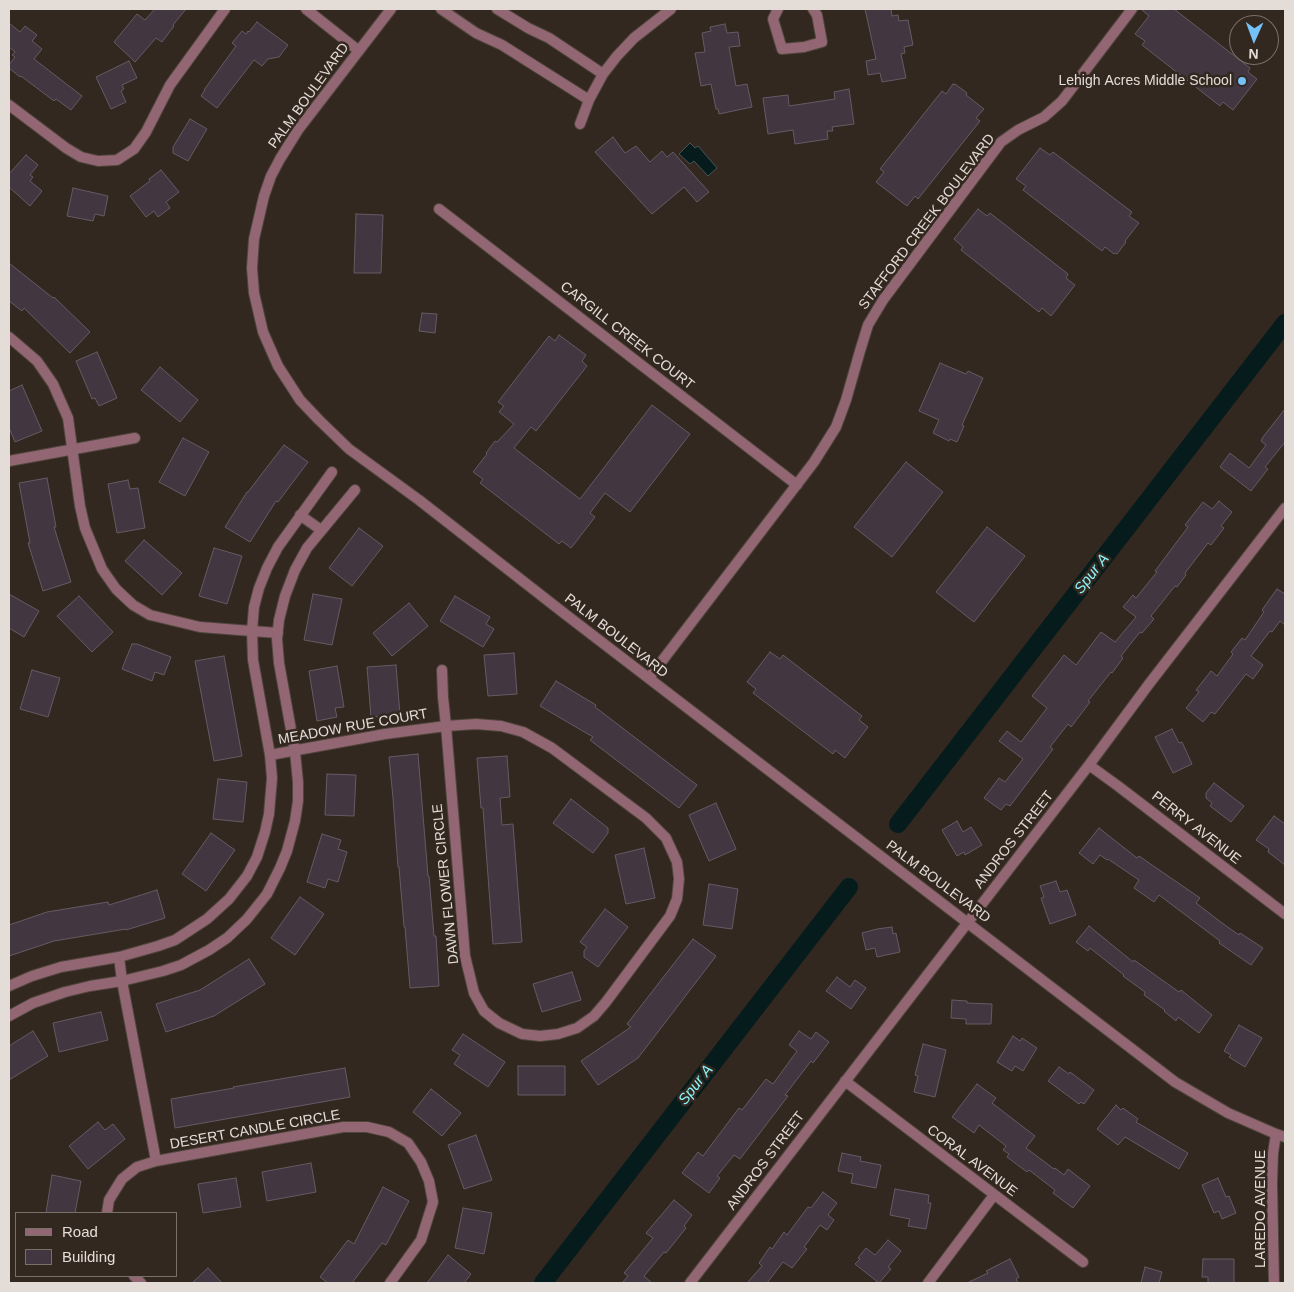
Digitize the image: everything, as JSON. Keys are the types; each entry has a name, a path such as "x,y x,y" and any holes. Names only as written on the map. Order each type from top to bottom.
{"street":[{"path":"9,105 81,157 98,161 117,160 134,149 138,144 170,85 225,9"},
{"path":"306,9 359,51"},
{"name":"PALM BOULEVARD","path":"391,9 298,130 280,158 264,196 254,239 252,268 254,293 263,332 278,366 300,400 350,448 1175,1082 1228,1113 1280,1136"},
{"path":"441,9 476,33 502,45 589,100"},
{"path":"497,9 549,38 603,74"},
{"path":"580,124 589,100 603,74 617,56 634,38 671,9"},
{"path":"778,9 773,19 782,49 804,47 822,42 817,14 813,9"},
{"name":"STAFFORD CREEK BOULEVARD","path":"649,678 814,462 836,427 868,325 883,300 1001,142 1018,130 1044,117 1062,101 1132,9"},
{"name":"CARGILL CREEK COURT","path":"439,209 797,484"},
{"path":"9,337 37,362 53,384 68,418 80,506 86,528 102,569 116,589 133,605 150,615 200,627 278,633"},
{"path":"9,461 135,438"},
{"path":"9,986 32,976 61,968 119,957 175,940 208,919 229,899 247,876 257,857 270,814 272,778 270,755 253,660 252,631 257,597 267,568 278,547 332,472"},
{"path":"9,1016 33,1003 64,992 122,981 163,971 181,964 209,950 227,938 247,919 267,894 287,851 298,802 295,752 279,663 279,620 294,570 307,548 355,490"},
{"name":"ANDROS STREET","path":"690,1283 1285,508"},
{"path":"300,515 321,530"},
{"name":"MEADOW RUE COURT","path":"270,755 295,752 385,734 446,726 442,670"},
{"name":"DAWN FLOWER CIRCLE","path":"476,724 501,726 524,732 552,748 646,818 666,838 677,862 679,879 677,899 670,916 606,1002 594,1016 577,1028 558,1034 540,1036 522,1034 499,1023 484,1011 474,993 466,956 446,726 476,724"},
{"name":"PERRY AVENUE","path":"1089,765 1285,914"},
{"name":"DESERT CANDLE CIRCLE","path":"119,957 156,1161"},
{"name":"CORAL AVENUE","path":"845,1081 1083,1262"},
{"name":"DESERT CANDLE CIRCLE","path":"107,1212 109,1200 122,1179 137,1167 156,1161 343,1128 367,1127 389,1132 408,1144 421,1162 429,1181 433,1202 422,1240 390,1283"},
{"name":"LAREDO AVENUE","path":"1274,1283 1273,1153 1280,1136"},
{"path":"928,1283 994,1195"}],"water":[{"path":"690,143 695,148 698,146 717,168 708,176 694,161 690,164 679,154"}],"building":[{"path":"155,9 186,9 162,42 156,38 135,62 114,42 137,14 145,20"},
{"path":"865,9 891,9 892,16 898,15 899,21 908,20 913,45 904,47 905,53 901,54 906,78 882,82 880,73 868,75 866,61 876,59"},
{"path":"1141,9 1174,9 1229,52 1229,65 1246,65 1250,68 1248,72 1257,79 1233,110 1223,102 1220,106 1142,45 1145,41 1135,34 1149,16"},
{"path":"257,22 288,45 279,57 268,59 262,66 254,60 217,108 201,96 236,46 232,43 242,31 246,34"},
{"path":"9,23 20,32 25,26 37,35 32,41 42,49 34,59 82,96 71,110 56,99 54,101 9,68 15,57 12,55 15,52 9,47"},
{"path":"725,24 727,33 738,32 740,46 729,47 736,86 747,84 752,107 719,114 718,109 716,109 711,84 701,86 695,53 705,52 702,33 711,31 710,27"},
{"path":"129,61 137,78 122,85 124,89 121,91 126,102 111,109 96,77"},
{"path":"953,84 967,93 966,95 984,109 976,118 980,121 918,199 915,196 907,206 876,182 884,172 880,169 942,91 946,94"},
{"path":"849,89 854,124 832,127 833,131 827,131 828,139 795,144 793,130 768,134 763,98 788,95 789,106 835,99 834,92"},
{"path":"190,119 207,129 188,161 173,153 173,147"},
{"path":"613,137 625,153 636,146 650,162 662,151 667,157 673,152 709,192 697,202 684,187 652,214 595,152"},
{"path":"1040,148 1050,155 1053,152 1132,212 1129,216 1139,223 1117,254 1114,254 1105,247 1102,251 1023,190 1026,186 1016,179"},
{"path":"26,155 38,165 30,175 33,177 30,181 42,191 30,206 9,187 9,174"},
{"path":"161,170 179,192 166,202 170,208 158,217 154,211 146,217 130,196"},
{"path":"73,188 108,196 104,216 95,214 93,221 67,216"},
{"path":"978,209 987,216 990,213 1068,274 1066,278 1075,285 1051,316 1042,308 1039,312 961,250 963,247 954,239"},
{"path":"356,214 383,215 381,273 354,273"},
{"path":"9,263 54,297 90,332 70,353 24,308 22,311 9,301"},
{"path":"422,313 437,314 435,333 419,331"},
{"path":"559,335 586,355 582,361 587,366 536,431 531,427 514,448 580,499 652,405 690,434 630,512 605,493 590,513 595,517 571,548 562,541 559,544 480,483 483,479 473,472 495,441 497,442 514,424 499,412 504,406 498,402 549,336 555,341"},
{"path":"97,352 117,398 99,406 95,398 92,399 76,361"},
{"path":"940,363 966,374 968,371 983,378 962,425 964,426 957,442 950,439 949,441 933,433 939,420 919,411"},
{"path":"160,367 198,400 180,422 141,390"},
{"path":"22,385 42,431 15,442 9,428 9,391"},
{"path":"1285,409 1285,442 1265,467 1268,469 1251,491 1220,467 1230,453 1249,468 1266,445 1261,441 1263,437"},
{"path":"183,438 209,452 185,496 159,482"},
{"path":"284,445 308,462 278,502 276,501 250,542 225,527 247,492"},
{"path":"906,462 943,492 892,557 854,527"},
{"path":"47,478 56,527 54,527 71,582 43,591 28,543 30,543 19,483"},
{"path":"128,480 130,489 138,488 145,528 117,533 108,484"},
{"path":"1219,501 1232,512 1221,526 1224,528 1211,545 1208,543 1185,573 1186,575 1177,587 1175,586 1151,616 1154,619 1142,633 1140,632 1121,656 1123,658 1088,701 1090,702 1071,727 1068,724 1050,747 1053,749 1010,806 1006,804 1001,810 984,798 999,778 1005,782 1023,759 999,741 1007,731 1021,742 1047,708 1032,696 1064,655 1076,665 1101,632 1115,642 1136,617 1123,607 1133,595 1136,598 1157,572 1155,571 1188,527 1185,525 1203,502 1212,509"},
{"path":"987,527 1025,556 974,622 936,592"},
{"path":"359,528 383,546 352,586 329,568"},
{"path":"144,540 182,573 162,595 125,561"},
{"path":"214,548 242,556 227,604 199,596"},
{"path":"1277,589 1285,594 1285,625 1280,621 1251,656 1263,665 1253,679 1246,674 1215,714 1211,712 1203,722 1186,708 1199,692 1196,690 1211,671 1217,676 1233,654 1231,652 1242,638 1245,640 1264,612 1262,610"},
{"path":"9,594 39,611 24,637 9,628"},
{"path":"313,594 342,599 332,645 304,640"},
{"path":"79,596 113,632 92,652 57,616"},
{"path":"455,596 490,617 486,624 494,629 483,647 440,621"},
{"path":"409,603 428,626 392,656 373,633"},
{"path":"132,644 137,644 171,657 164,675 155,672 152,681 122,669"},
{"path":"770,652 780,659 783,655 862,716 859,720 868,727 845,758 835,750 833,754 753,693 756,689 747,682"},
{"path":"514,653 517,694 488,696 484,655"},
{"path":"224,656 242,756 214,761 195,661"},
{"path":"396,665 400,715 371,717 367,667"},
{"path":"337,666 344,707 335,708 337,717 317,721 309,671"},
{"path":"32,670 60,678 48,717 20,709"},
{"path":"556,681 596,705 595,707 697,785 679,808 590,740 593,737 540,706"},
{"path":"1172,729 1179,743 1182,742 1192,764 1173,773 1155,737"},
{"path":"418,754 428,876 434,936 436,936 439,986 410,988 389,757"},
{"path":"507,756 510,797 500,798 502,825 513,824 522,942 493,944 483,808 481,808 477,758"},
{"path":"327,774 356,775 354,816 325,815"},
{"path":"218,779 247,782 243,822 213,819"},
{"path":"1214,783 1244,806 1231,822 1210,806 1212,803 1206,798 1206,793"},
{"path":"571,799 608,828 608,833 593,853 553,823"},
{"path":"716,803 736,849 709,861 689,815"},
{"path":"1274,816 1285,824 1285,865 1268,852 1269,849 1256,840"},
{"path":"957,821 963,832 971,827 982,845 965,855 964,852 957,856 942,830"},
{"path":"1099,828 1137,858 1139,856 1200,898 1196,903 1222,923 1263,948 1251,965 1219,943 1220,941 1159,895 1154,902 1134,888 1139,880 1108,859 1100,855 1093,864 1079,853"},
{"path":"211,833 235,850 206,891 182,874"},
{"path":"322,834 341,840 338,849 347,852 338,882 328,879 325,888 307,882"},
{"path":"644,848 655,898 626,904 615,855"},
{"path":"1056,881 1060,892 1067,890 1076,915 1050,924 1041,898 1044,897 1040,886"},
{"path":"709,884 738,889 732,929 703,925"},
{"path":"157,890 165,918 126,930 54,941 9,956 9,925 47,912 108,902 109,905"},
{"path":"300,897 324,914 295,955 271,938"},
{"path":"605,909 628,927 598,967 584,957 584,951 587,947 580,942"},
{"path":"1089,926 1133,962 1134,960 1179,992 1181,990 1212,1015 1199,1033 1178,1017 1176,1021 1165,1010 1144,995 1145,992 1090,948 1088,951 1076,942"},
{"path":"892,927 893,934 896,933 900,952 877,957 875,948 866,950 862,933"},
{"path":"693,939 716,956 638,1058 598,1085 581,1061 631,1027 627,1024"},
{"path":"249,959 265,984 214,1016 166,1032 156,1004 200,990"},
{"path":"572,972 581,1000 542,1012 533,984"},
{"path":"837,977 850,987 855,980 866,988 851,1009 826,991"},
{"path":"952,1000 992,1004 991,1024 966,1024 966,1019 951,1018"},
{"path":"101,1012 108,1040 59,1052 53,1023"},
{"path":"1239,1025 1262,1038 1245,1067 1229,1057 1231,1055 1224,1051"},
{"path":"33,1031 48,1056 9,1080 9,1046"},
{"path":"799,1031 811,1039 816,1032 829,1042 813,1063 811,1061 785,1095 788,1096 740,1159 734,1155 717,1176 720,1178 709,1193 682,1173 698,1152 703,1156 739,1108 742,1110 766,1079 773,1084 797,1051 789,1045"},
{"path":"463,1034 505,1062 488,1087 454,1064 460,1055 452,1050"},
{"path":"1013,1036 1020,1041 1022,1038 1037,1048 1023,1071 1015,1066 1012,1071 997,1062"},
{"path":"923,1044 946,1050 935,1097 914,1092 918,1076 915,1075"},
{"path":"518,1066 565,1066 565,1095 518,1095"},
{"path":"1059,1067 1069,1074 1070,1072 1094,1090 1084,1104 1081,1102 1079,1104 1048,1081"},
{"path":"345,1068 350,1097 175,1128 171,1099"},
{"path":"977,1084 996,1098 992,1103 1035,1136 1026,1148 1064,1175 1068,1169 1090,1186 1073,1208 1053,1193 1055,1190 1029,1170 1027,1172 1007,1157 1009,1154 1003,1150 1006,1146 979,1125 974,1133 952,1117"},
{"path":"431,1089 461,1113 442,1136 413,1112"},
{"path":"1116,1105 1121,1110 1123,1108 1138,1119 1136,1122 1188,1153 1179,1169 1125,1137 1118,1145 1097,1129"},
{"path":"98,1122 105,1130 113,1124 125,1139 88,1169 69,1146"},
{"path":"476,1135 492,1180 464,1189 448,1145"},
{"path":"842,1153 861,1157 860,1161 881,1165 876,1188 851,1183 853,1174 838,1171"},
{"path":"311,1163 316,1192 267,1201 262,1172"},
{"path":"52,1175 81,1181 75,1212 46,1212"},
{"path":"236,1178 241,1207 203,1213 198,1184"},
{"path":"1218,1178 1226,1197 1229,1196 1236,1213 1222,1219 1219,1211 1214,1213 1202,1185"},
{"path":"383,1187 409,1201 386,1245 382,1243 352,1283 328,1283 320,1277 348,1240 354,1244"},
{"path":"895,1189 929,1195 928,1203 931,1203 926,1229 908,1226 910,1219 890,1215"},
{"path":"823,1192 837,1203 828,1215 834,1220 827,1230 820,1225 804,1247 807,1249 792,1268 783,1262 767,1283 747,1283 762,1266 759,1263 770,1247 772,1249 784,1232 787,1235 808,1207 811,1208"},
{"path":"674,1200 692,1215 684,1226 686,1228 644,1276 652,1283 622,1283 628,1276 624,1273 653,1238 646,1233"},
{"path":"463,1208 492,1213 484,1254 455,1248"},
{"path":"888,1240 901,1251 888,1267 891,1269 879,1283 855,1264 866,1248 875,1255"},
{"path":"448,1255 471,1274 464,1283 427,1283"},
{"path":"1010,1259 1019,1277 1016,1279 1018,1283 967,1283 988,1273 986,1271"},
{"path":"1203,1259 1234,1259 1234,1283 1208,1283 1208,1277 1202,1277"},
{"path":"1145,1267 1162,1272 1159,1283 1141,1283"},
{"path":"208,1268 222,1283 192,1283"}],"waterway":[{"name":"Spur A","path":"898,824 1285,323"},
{"name":"Spur A","path":"543,1283 849,887"}],"place":[{"name":"Lehigh Acres Middle School","path":"1242,81"}]}
